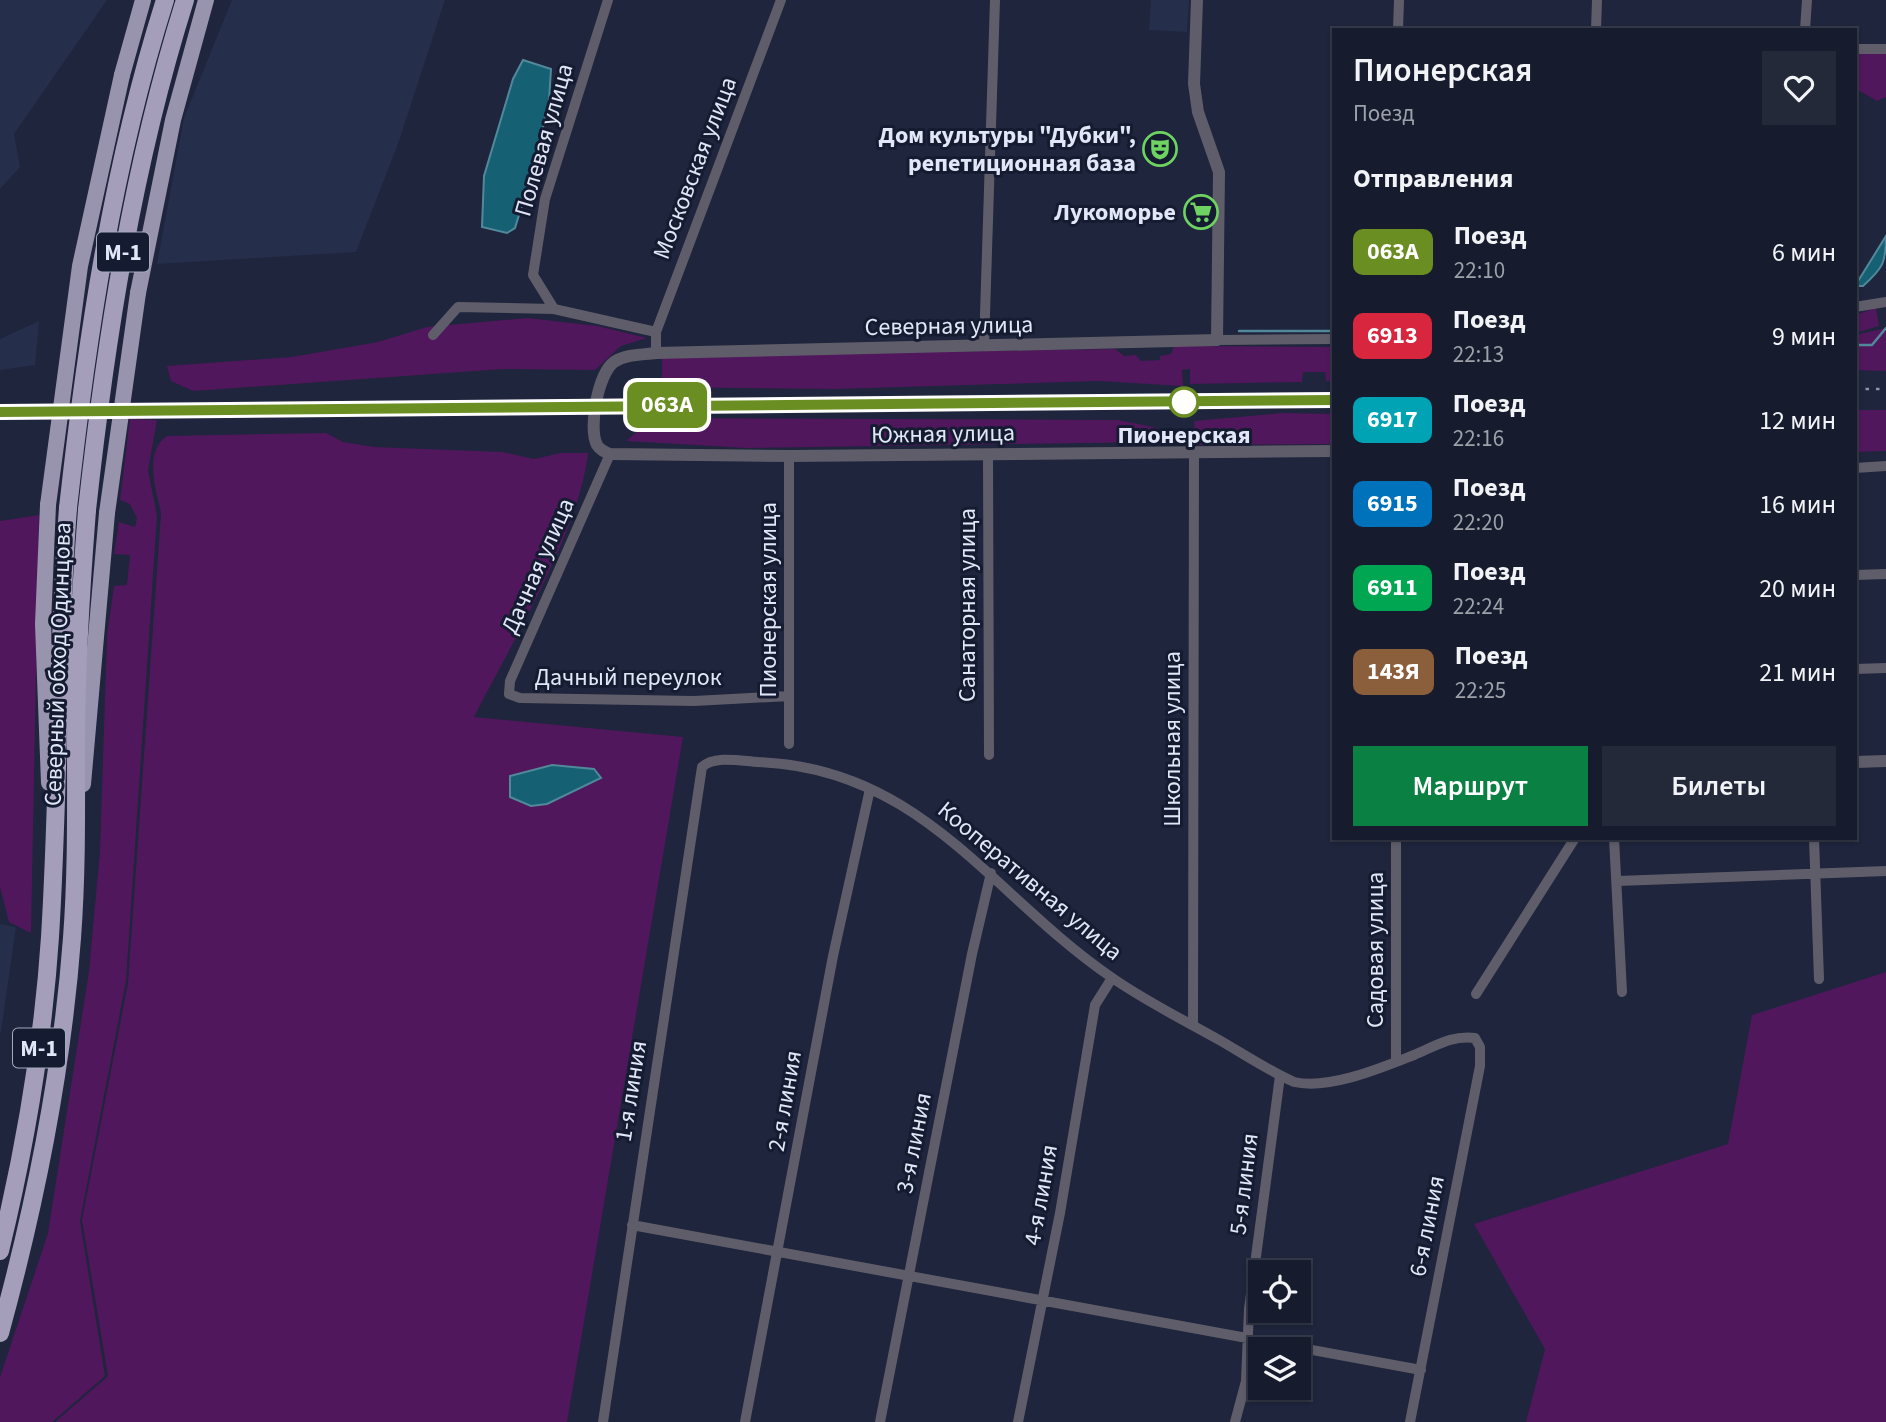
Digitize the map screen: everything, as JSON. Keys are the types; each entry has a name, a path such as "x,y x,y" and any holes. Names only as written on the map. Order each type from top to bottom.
{"highway":[{"name":"Северный обход Одинцова","path":"0,1251 16,1186 37,1064 50,936 59,642 68,508 101,270 134,110 165,0"},
{"name":"Северный обход Одинцова","path":"0,1332 37,1188 53,1106 66,1005 77,842 78,643 87,510 102,384 127,233 152,115 185,0"}],"main road":[{"path":"52,842 44,677 48,505 80,266 122,75 143,0"},
{"path":"77,842 107,513 140,277 173,120 206,0"}],"street":[{"name":"Полевая улица","path":"554,309 533,275 545,199 608,0"},
{"name":"Московская улица","path":"656,353 656,332 781,0"},
{"path":"984,346 995,0"},
{"path":"1197,0 1194,84 1198,112 1219,172 1217,340"},
{"path":"1398,28 1399,0"},
{"path":"1596,28 1597,0"},
{"path":"1805,28 1807,0"},
{"path":"1857,49 1886,49"},
{"path":"1857,306 1884,299"},
{"path":"433,335 458,307 554,309 656,332"},
{"name":"Северная улица","path":"610,454 602,451 596,442 599,383 611,364 624,357 656,353 1332,339"},
{"name":"Южная улица","path":"610,454 789,456 1332,451"},
{"name":"Школьная улица","path":"1193,1025 1194,452"},
{"name":"Дачная улица","path":"509,694 510,681 610,454"},
{"name":"Санаторная улица","path":"988,454 989,755"},
{"name":"Пионерская улица","path":"789,456 789,744"},
{"path":"1857,468 1886,466"},
{"path":"1857,575 1886,574"},
{"path":"1857,669 1886,668"},
{"name":"Дачный переулок","path":"509,694 520,698 694,701 789,696"},
{"name":"Кооперативная улица","path":"702,767 714,760 788,763 818,770 870,789 920,816 991,873 1042,923 1112,978 1280,1076 1310,1086 1324,1084 1396,1061 1444,1040 1461,1036 1475,1038"},
{"path":"1857,762 1886,761"},
{"name":"1-я линия","path":"603,1422 702,767"},
{"name":"2-я линия","path":"745,1422 780,1252 834,956 870,789"},
{"name":"Садовая улица","path":"1396,840 1396,1061"},
{"path":"1476,994 1574,840"},
{"path":"1615,840 1622,992"},
{"path":"1814,840 1819,979"},
{"path":"1618,881 1886,871"},
{"name":"3-я линия","path":"880,1422 972,954 991,873"},
{"name":"4-я линия","path":"1018,1422 1043,1301 1095,1005 1112,978"},
{"name":"6-я линия","path":"1410,1422 1480,1066 1480,1047 1475,1038"},
{"name":"5-я линия","path":"1235,1422 1245,1381 1246,1338 1280,1076"},
{"path":"632,1225 1421,1370"}],"shaded area":[{"path":"0,0 107,0 14,134 20,167 0,189"},
{"path":"232,0 445,0 398,144 356,252 157,264 184,118"},
{"path":"1151,0 1189,0 1187,32 1149,30"},
{"path":"1857,52 1886,53 1886,97 1877,101 1860,91 1857,95"},
{"path":"523,60 551,69 549,101 536,159 515,228 507,233 482,227 484,176 513,79"},
{"path":"1886,236 1884,259 1879,269 1863,286 1857,286"},
{"path":"1876,308 1879,326 1857,332 1857,314"},
{"path":"528,318 597,326 647,338 621,346 595,370 503,369 193,391 171,381 167,366 292,357 378,342 427,327"},
{"path":"39,321 35,365 0,370 0,339"},
{"path":"1886,328 1886,371 1857,370 1857,335"},
{"path":"1174,346 1332,347 1332,381 1326,381 1325,372 1303,372 1302,382 1190,384 1190,369 1182,370 1183,386 1099,381 835,389 662,387 662,356 1115,349 1124,356 1136,355 1141,361 1160,360 1160,356 1171,354"},
{"path":"1857,410 1886,410 1886,451 1857,452"},
{"path":"1283,413 1332,414 1332,444 1195,445 1194,421"},
{"path":"653,418 1118,420 1158,428 1158,442 746,448 626,441"},
{"path":"130,419 157,420 148,470 157,516 126,981 80,1221 105,1376 52,1422 0,1422 0,1377 48,1233 89,971 100,851 107,635 114,586 127,585 130,555 114,554 119,522 135,527 137,518 130,504 120,500"},
{"path":"326,433 343,442 374,447 502,452 534,459 561,453 588,453 572,518 558,552 474,717 683,737 567,1422 55,1422 108,1376 82,1220 128,983 161,513 154,483 155,452 167,436"},
{"path":"39,515 31,933 9,922 0,887 0,521"},
{"path":"552,765 594,769 601,778 547,804 531,806 510,797 510,776"},
{"path":"0,924 16,927 1,1032 0,1032"},
{"path":"1886,972 1886,1422 1526,1422 1545,1349 1474,1224 1728,1144 1752,1015"}],"waterway":[{"path":"1857,345 1872,345 1886,328"},
{"path":"1239,331 1332,331"}],"railway":[{"path":"1857,389 1886,389"},
{"path":"0,412 1332,400"}],"train":[{"name":"063А","path":"0,412 1332,400"}],"place":[{"name":"Дом культуры \"Дубки\", репетиционная база","path":"1160,149"},
{"name":"Лукоморье","path":"1201,212"},
{"name":"Пионерская","path":"1184,402"}]}
